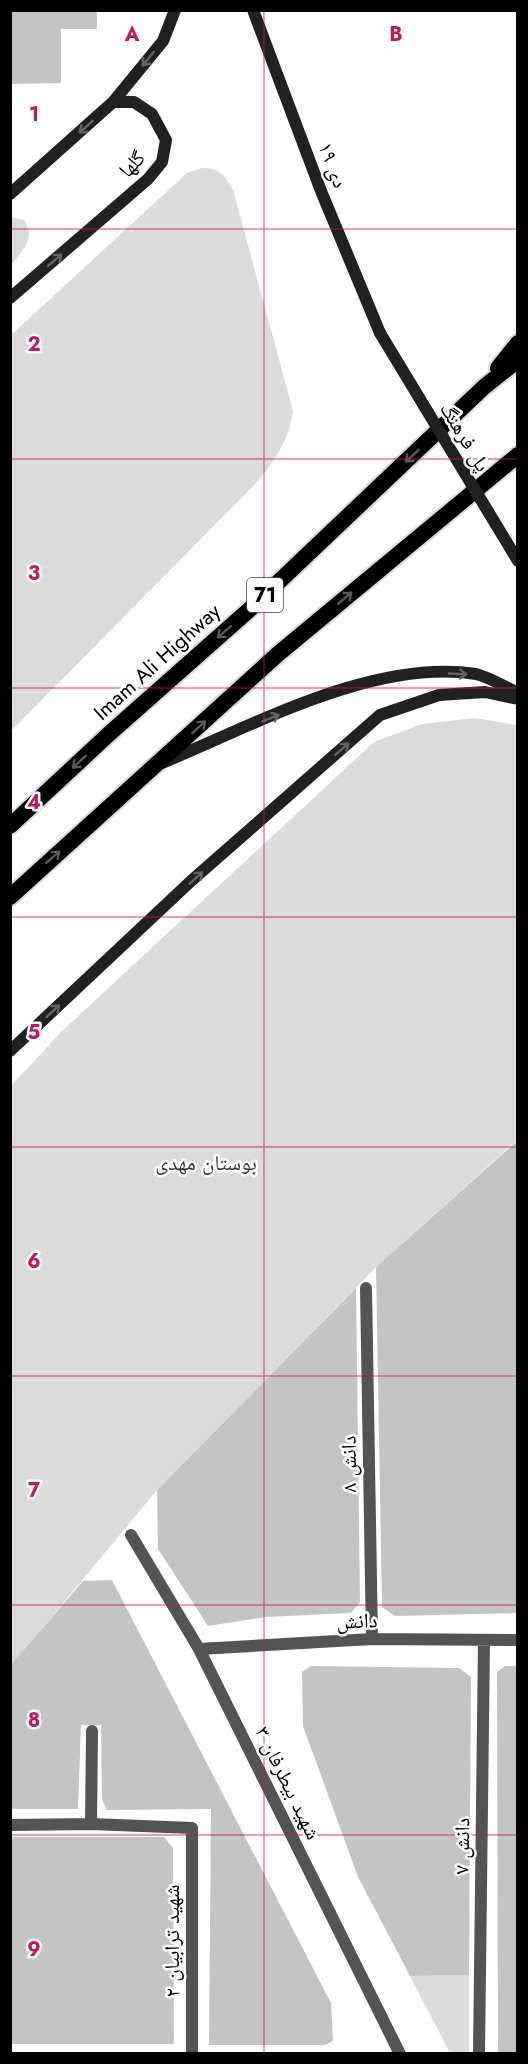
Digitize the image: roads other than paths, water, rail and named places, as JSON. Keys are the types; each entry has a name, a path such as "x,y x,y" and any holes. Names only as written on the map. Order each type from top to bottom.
{"highway":[{"path":"484,387 518,342"},
{"name":"Imam Ali Highway","path":"10,826 110,733 249,610 484,387 518,360"},
{"name":"71","path":"10,897 278,654 515,457"}],"main road":[{"path":"10,194 114,102 163,41 174,10"},
{"name":"۱۹ دی","path":"253,10 321,191 380,333"},
{"name":"گلها","path":"10,298 148,179 162,162 166,140 152,114 134,102 114,102"},
{"name":"پل فرهنگ","path":"380,333 518,561"},
{"path":"158,765 363,681 422,672 478,675 518,693"},
{"path":"10,1051 191,881 380,715 439,695 485,692 518,699"}],"street":[{"name":"دانش ۸","path":"366,1288 372,1639"},
{"name":"شهید بیطرفان ۳","path":"131,1535 199,1649 400,2054"},
{"name":"دانش","path":"199,1649 372,1639 518,1640"},
{"name":"دانش ۷","path":"478,2054 484,1640"},
{"path":"10,1825 91,1824 92,1731"},
{"name":"شهید ترابیان ۲","path":"91,1824 192,1828 192,2054"}],"park label":[{"name":"بوستان مهدی","path":"206,1163"}]}
